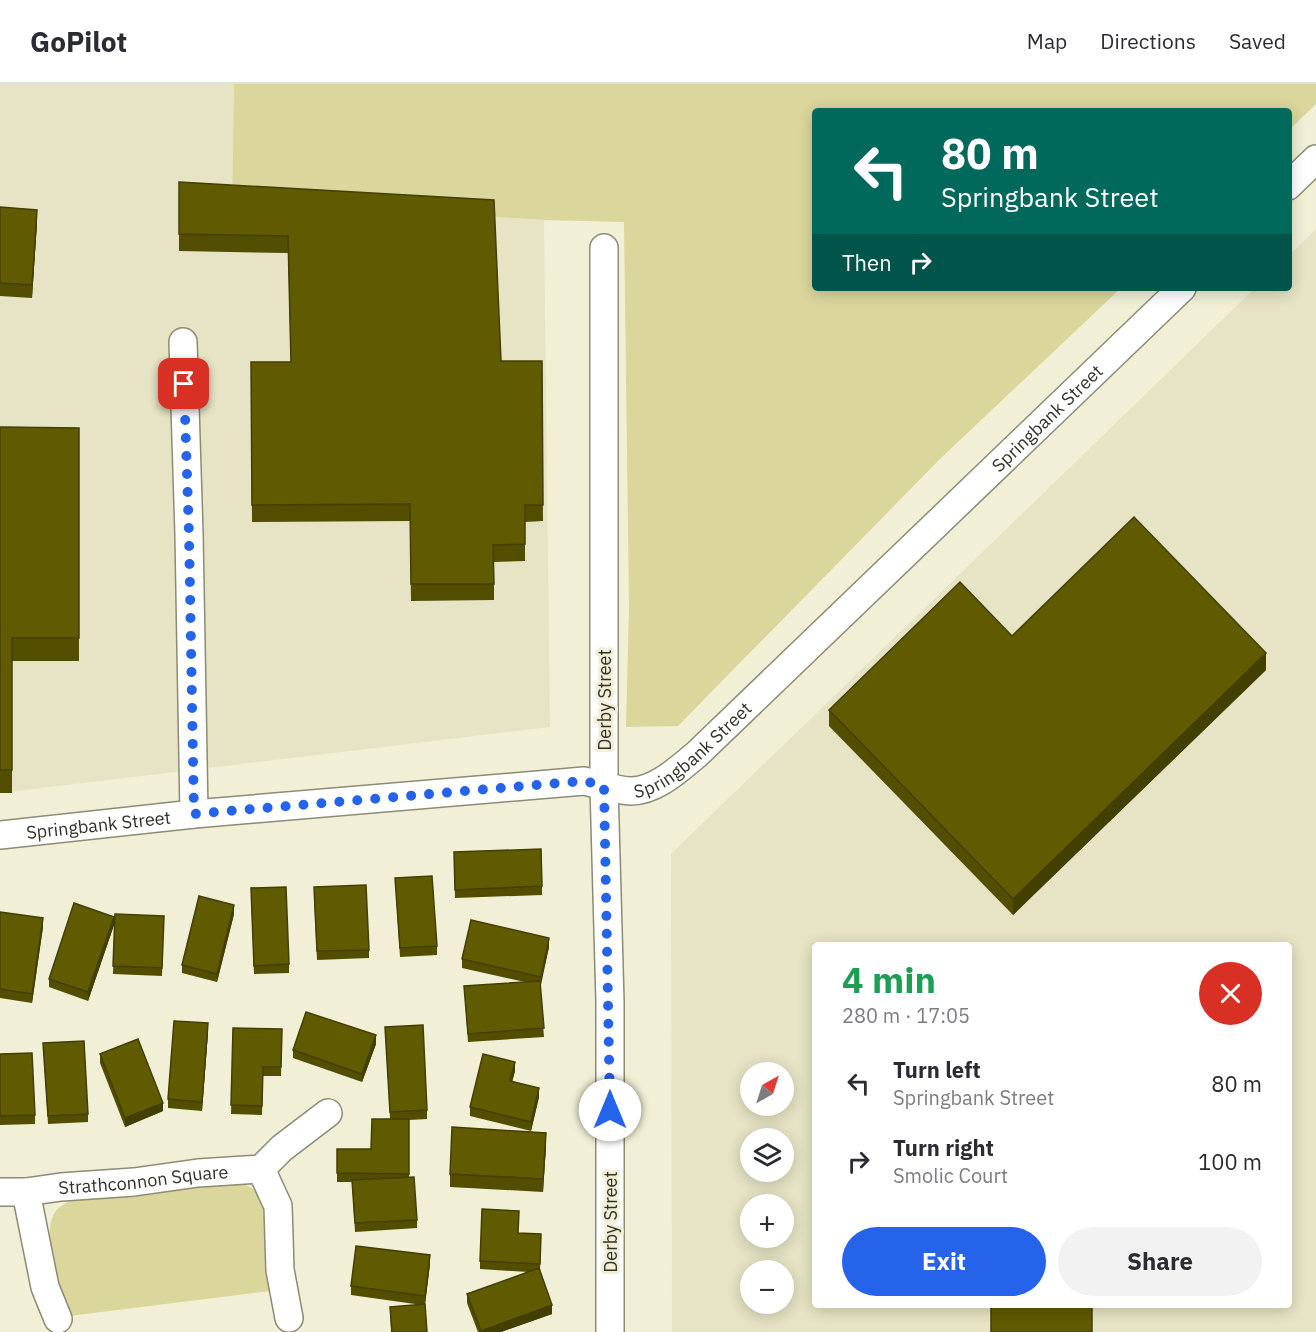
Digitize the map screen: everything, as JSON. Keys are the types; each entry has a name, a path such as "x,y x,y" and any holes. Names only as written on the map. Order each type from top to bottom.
{"street":[{"path":"1292,182 1316,159"},
{"name":"Derby Street","path":"604,248 604,786 610,1002 610,1332"},
{"name":"Springbank Street","path":"0,835 194,814 584,781 632,792 650,787 674,773 697,754 1179,291"},
{"path":"183,342 194,814"},
{"path":"289,1318 280,1270 278,1206 261,1169 282,1148 328,1113"},
{"name":"Strathconnon Square","path":"58,1319 13,1192 134,1182 198,1173 261,1169"}],"shaded area":[{"path":"0,84 234,84 232,201 544,220 550,727 0,793"},
{"path":"234,84 1316,84 1316,104 1292,127 1292,108 812,108 812,291 1118,291 941,458 678,726 626,727 629,606 624,222 544,220 232,201"},
{"path":"1316,229 1316,1332 672,1332 671,854 1252,291 1292,291 1292,252"},
{"path":"243,1183 266,1201 270,1291 69,1316 51,1249 51,1222 55,1212 61,1206 69,1201"}],"building":[{"path":"179,182 494,200 501,361 542,361 543,505 525,505 525,544 493,545 494,584 411,584 410,504 252,505 251,362 291,362 288,236 179,234"},
{"path":"0,207 37,210 32,285 0,283"},
{"path":"0,427 79,428 79,638 12,638 12,770 0,770"},
{"path":"1134,517 1266,653 1013,899 829,710 960,582 1012,636"},
{"path":"541,849 542,886 455,890 454,852"},
{"path":"432,876 437,946 400,948 395,878"},
{"path":"366,885 369,950 317,951 314,887"},
{"path":"286,887 289,964 254,966 251,888"},
{"path":"199,896 234,905 217,974 182,965"},
{"path":"74,903 114,917 88,992 49,979"},
{"path":"0,912 43,918 32,994 0,989"},
{"path":"115,914 164,916 162,968 113,966"},
{"path":"471,920 549,938 541,977 462,959"},
{"path":"540,981 544,1028 468,1034 464,986"},
{"path":"306,1012 376,1035 362,1074 293,1050"},
{"path":"174,1021 208,1023 202,1102 168,1099"},
{"path":"423,1025 427,1110 390,1112 385,1027"},
{"path":"233,1028 282,1029 281,1067 263,1067 262,1106 231,1105"},
{"path":"138,1039 163,1103 125,1118 100,1054"},
{"path":"84,1041 88,1114 48,1116 43,1043"},
{"path":"32,1053 35,1115 0,1116 0,1054"},
{"path":"483,1054 515,1062 510,1081 539,1088 531,1122 470,1107"},
{"path":"372,1119 409,1119 409,1174 337,1173 337,1149 371,1149"},
{"path":"452,1127 546,1133 543,1179 450,1174"},
{"path":"414,1177 417,1220 355,1223 352,1180"},
{"path":"482,1209 519,1211 518,1233 541,1234 540,1264 480,1261"},
{"path":"356,1246 430,1255 425,1296 351,1286"},
{"path":"539,1268 552,1305 481,1331 467,1294"},
{"path":"425,1304 427,1332 392,1332 390,1307"},
{"path":"991,1308 1092,1308 1092,1332 991,1332"}],"route":[{"path":"184,384 194,814 584,781 604,786 610,1002 610,1110"}]}
